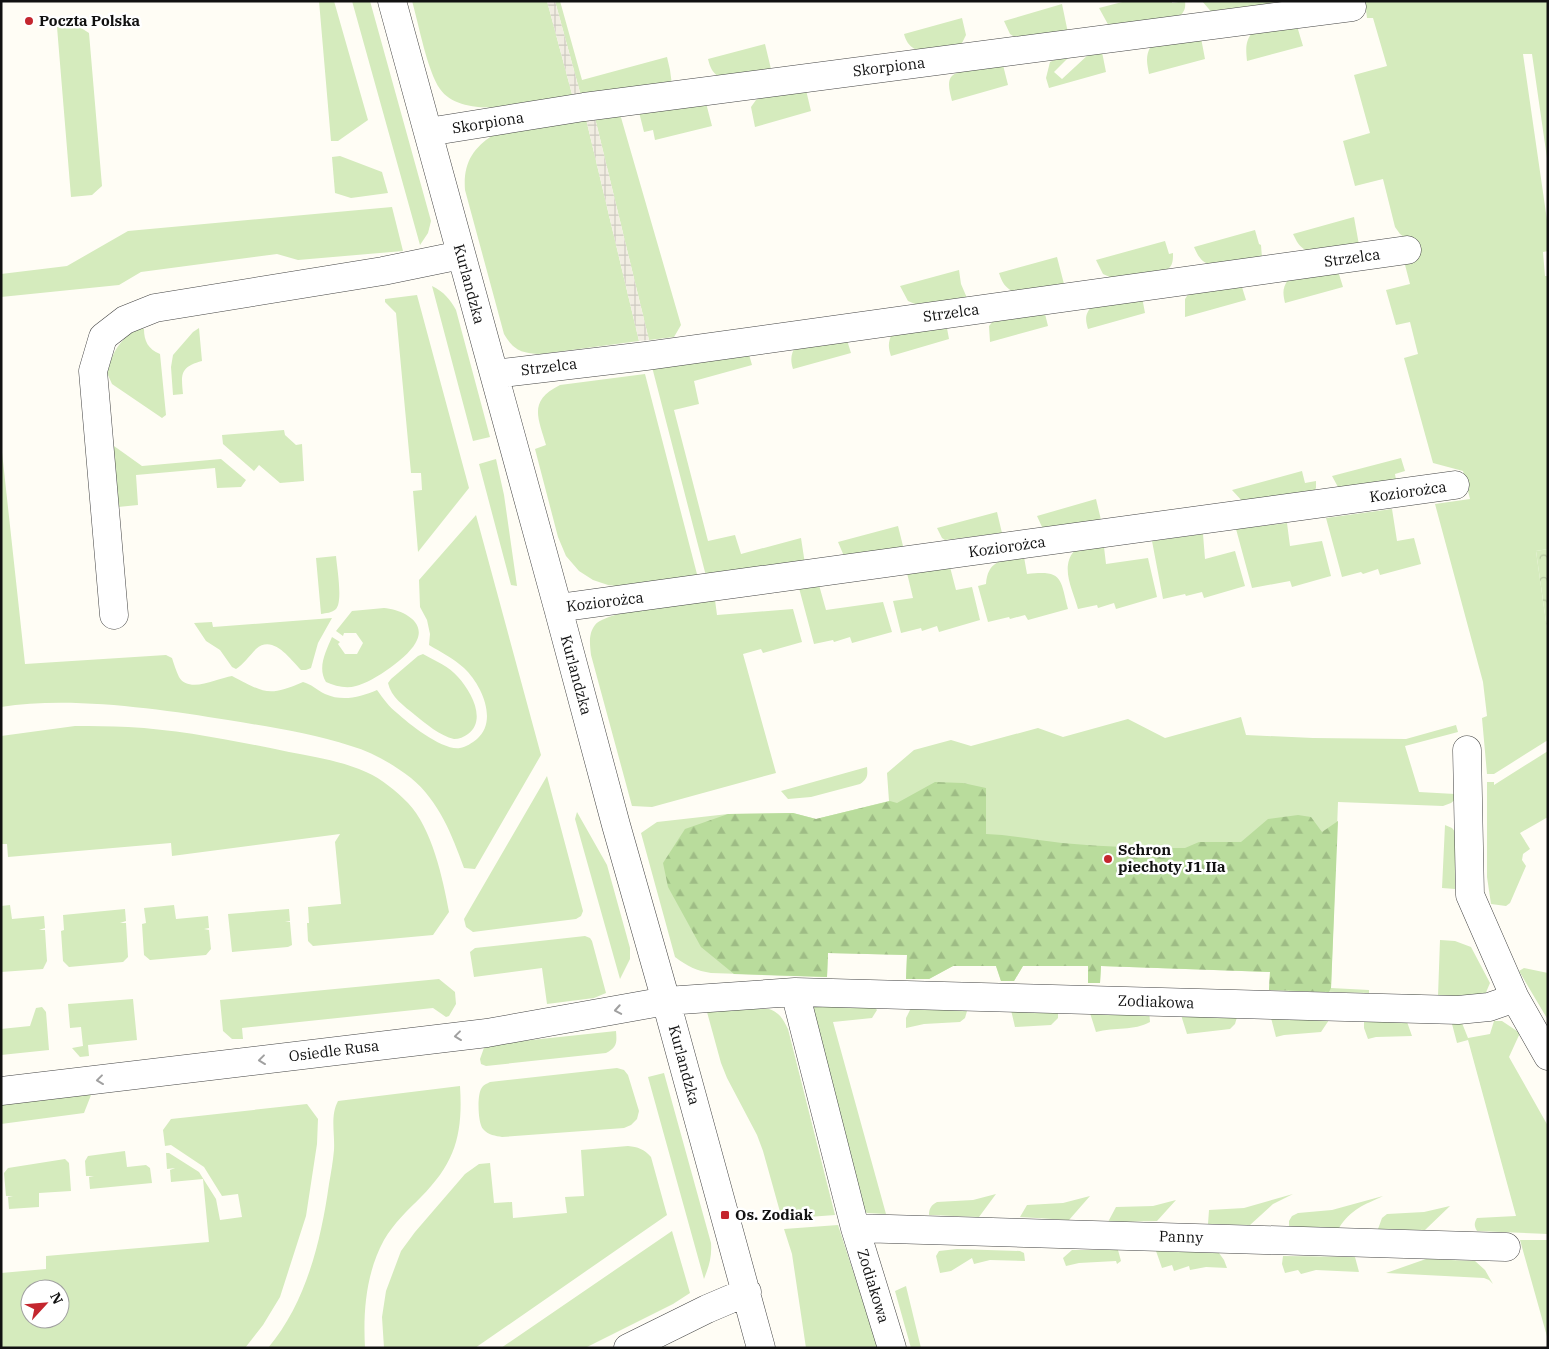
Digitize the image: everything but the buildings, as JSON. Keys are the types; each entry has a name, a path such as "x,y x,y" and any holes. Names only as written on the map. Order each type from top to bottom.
{"street":[{"name":"Kurlandzka","path":"392,1 616,825 761,1348"},
{"name":"Skorpiona","path":"428,132 584,107 1352,7"},
{"name":"Strzelca","path":"494,374 646,356 1407,250"},
{"path":"114,615 94,372 103,337 125,320 155,308 373,273 461,255"},
{"name":"Koziorożca","path":"558,608 705,590 1455,485"},
{"path":"1467,750 1470,895 1514,998 1548,1056"},
{"name":"Zodiakowa","path":"795,992 855,1228 892,1348"},
{"name":"Zodiakowa","path":"666,1001 795,992 1458,1010 1489,1007 1514,998"},
{"name":"Osiedle Rusa","path":"1,1091 487,1033 666,1001"},
{"name":"Panny","path":"855,1228 1506,1247"},
{"path":"628,1348 746,1292"}],"green space":[{"path":"319,1 334,1 368,120 338,141 331,141"},
{"path":"352,1 370,1 431,221 428,233 420,245"},
{"path":"412,1 547,1 573,98 503,107 466,105 451,99 440,89 431,71"},
{"path":"555,1 560,1 582,80 667,57 672,85 581,96"},
{"path":"1126,1 1172,1 1172,3 1185,1 1185,6 1183,13 1177,18 1110,28 1099,8"},
{"path":"1202,1 1280,1 1214,15"},
{"path":"1365,1 1548,1 1548,165 1532,54 1523,54 1548,227 1548,251 1543,252 1545,276 1548,276 1548,549 1536,551 1548,636 1548,740 1494,774 1487,774 1482,718 1487,716 1483,682 1435,504 1470,499 1463,471 1433,463 1404,358 1418,354 1410,322 1396,325 1386,290 1410,284 1404,261 1412,243 1400,234 1395,227 1383,179 1355,186 1343,141 1370,133 1354,75 1387,66 1373,18 1367,18"},
{"path":"1062,4 1068,33 1016,38 1010,34 1004,21"},
{"path":"962,18 966,35 960,47 927,52 920,51 913,48 904,34"},
{"path":"78,26 89,33 102,186 92,195 71,197 57,27"},
{"path":"1297,26 1303,46 1247,61 1246,50 1251,34"},
{"path":"1201,38 1205,59 1149,74 1147,56 1151,46"},
{"path":"765,44 771,69 718,76 710,67 708,59"},
{"path":"1102,52 1106,72 1049,88 1046,78 1050,62 1070,56 1054,72 1062,79 1089,54"},
{"path":"1003,65 1008,85 952,101 949,82 955,74 975,68"},
{"path":"806,90 811,111 755,127 751,107 756,100 763,96"},
{"path":"706,103 712,126 655,140 653,130 644,132 639,112"},
{"path":"620,114 681,325 674,337 649,340 595,118"},
{"path":"586,119 639,341 541,354 524,352 515,348 504,334 465,190 467,165 479,146 493,135"},
{"path":"340,156 382,172 388,193 351,198 335,193 332,157"},
{"path":"392,207 403,251 298,260 277,254 141,272 119,285 1,297 1,274 67,266 128,231"},
{"path":"1354,217 1359,245 1324,251 1311,251 1301,247 1293,234"},
{"path":"1255,230 1261,245 1262,258 1211,265 1200,258 1194,247"},
{"path":"1165,241 1169,254 1173,253 1173,262 1164,271 1112,278 1103,274 1096,260"},
{"path":"1057,257 1064,284 1014,292 1004,284 999,273"},
{"path":"959,270 961,284 967,298 915,304 908,301 900,286"},
{"path":"1338,271 1343,287 1285,303 1284,291 1288,280"},
{"path":"1241,284 1246,300 1185,317 1185,299 1189,293"},
{"path":"432,286 446,296 456,310 490,437 473,441"},
{"path":"417,295 469,488 418,552 413,491 422,490 421,473 411,473 396,313 385,302 385,299"},
{"path":"1142,297 1145,313 1088,329 1086,317 1092,306"},
{"path":"1044,310 1048,326 990,342 989,326 994,320"},
{"path":"946,323 949,339 891,356 889,345 892,334"},
{"path":"139,327 144,329 146,341 150,347 160,354 166,415 162,418 112,384 107,373 118,346"},
{"path":"199,328 202,361 186,369 182,376 183,394 173,395 171,367 173,355 193,332"},
{"path":"846,337 851,353 793,369 792,357 796,345"},
{"path":"748,351 752,365 694,381 699,404 674,410 708,541 735,535 741,554 801,538 805,564 706,576 651,363"},
{"path":"645,374 698,578 624,587 608,585 593,580 579,571 566,556 558,537 535,449 546,445 538,418 539,404 543,397 560,385"},
{"path":"284,430 285,435 296,445 302,444 304,481 280,483 259,465 254,471 223,444 222,435"},
{"path":"1,443 25,664 166,655 172,658 179,677 184,682 196,685 232,676 267,691 282,690 303,682 325,694 338,698 364,695 377,690 391,708 410,724 427,736 453,748 469,745 483,731 487,713 485,703 482,693 471,675 452,659 429,645 430,634 427,620 420,607 419,580 476,515 541,755 475,869 464,868 444,819 421,787 390,763 336,741 228,720 144,708 85,703 28,704 1,707"},
{"path":"114,446 142,466 221,459 246,480 241,487 217,488 215,468 136,475 138,505 118,507 109,447"},
{"path":"1401,458 1405,471 1395,474 1396,480 1342,488 1338,487 1332,476"},
{"path":"496,459 504,495 517,586 511,585 479,464"},
{"path":"1302,471 1305,483 1316,481 1316,488 1312,494 1243,502 1232,490"},
{"path":"1096,499 1102,524 1048,530 1042,527 1037,516"},
{"path":"1392,509 1397,541 1414,538 1421,564 1380,575 1378,569 1363,574 1361,572 1342,577 1326,518"},
{"path":"997,512 1002,533 945,540 937,528"},
{"path":"1287,523 1290,546 1322,541 1331,576 1292,587 1290,581 1252,588 1236,529"},
{"path":"898,526 904,550 844,556 838,542"},
{"path":"1203,534 1205,559 1235,551 1245,586 1204,598 1202,592 1163,599 1152,541"},
{"path":"1104,547 1106,564 1148,558 1157,597 1116,609 1114,603 1098,608 1097,605 1078,609 1069,579 1068,565 1070,558 1074,551"},
{"path":"1548,549 1548,636 1536,551"},
{"path":"336,556 339,592 338,605 333,611 321,614 316,558"},
{"path":"1024,557 1027,574 1047,573 1058,578 1068,609 1028,620 1025,615 988,622 978,586 986,584 990,570 998,562"},
{"path":"950,567 956,590 972,587 980,620 939,632 937,626 922,631 921,628 901,633 893,601 913,598 907,573"},
{"path":"819,585 826,610 883,602 892,632 852,643 850,637 834,642 833,640 814,644 799,588"},
{"path":"715,600 717,615 793,609 802,642 763,653 761,649 743,654 776,773 652,807 632,806 591,655 591,632 595,625 603,619 616,615 651,608"},
{"path":"384,608 403,613 414,621 419,633 413,646 391,668 363,684 344,687 326,682 323,677 322,665 332,637 340,642 338,644 345,654 357,654 363,643 356,633 344,633 343,636 336,631 352,611"},
{"path":"332,618 318,643 311,668 306,670 301,670 281,650 269,644 262,645 256,649 236,669 232,667 220,650 206,641 194,623 212,622 213,627"},
{"path":"423,654 454,673 472,697 477,714 476,721 474,728 463,737 454,739 433,729 402,705 390,688 388,683 391,679 418,656"},
{"path":"1241,717 1246,735 1313,738 1406,739 1456,725 1458,732 1405,746 1419,792 1455,794 1457,798 1451,803 1443,806 1338,802 1331,988 1369,990 1369,993 1269,990 1270,972 1101,966 1100,983 1088,983 1088,966 1023,966 1014,981 1001,981 996,966 953,966 929,979 906,979 907,955 828,953 827,977 711,973 692,968 675,957 641,833 657,822 728,814 793,813 816,819 889,801 887,773 914,750 951,740 971,746 1038,728 1063,737 1128,719 1165,738"},
{"path":"75,726 148,728 209,736 328,760 357,768 372,775 399,794 408,803 424,826 440,870 449,912 433,935 313,946 308,941 308,907 341,904 335,842 340,834 172,856 171,843 8,857 7,844 1,844 1,736"},
{"path":"1548,751 1548,817 1520,833 1530,849 1523,854 1522,860 1526,866 1510,903 1506,906 1491,904 1487,877 1487,782 1494,782 1494,785"},
{"path":"867,767 866,777 860,784 811,797 788,799 781,791"},
{"path":"547,776 583,911 581,916 576,919 473,932 466,927 464,919"},
{"path":"935,782 963,783 986,788 986,834 1062,843 1185,848 1199,842 1241,842 1268,819 1298,815 1311,817 1322,832 1338,821 1331,988 1329,992 1269,990 1270,972 1101,966 1100,983 1088,983 1088,966 1023,966 1014,981 1001,981 996,966 953,966 929,979 906,979 907,955 828,953 827,977 734,974 701,947 668,887 663,863 685,829 728,814 793,813 816,819 890,801 897,803"},
{"path":"577,812 607,865 630,948 630,959 620,979 575,819"},
{"path":"1445,825 1452,828 1456,833 1455,889 1442,888"},
{"path":"10,905 12,919 44,916 45,928 39,930 45,930 47,961 43,969 1,972 1,906"},
{"path":"174,905 176,919 208,916 209,928 204,929 209,930 211,949 206,955 150,960 144,955 142,924 146,923 144,908"},
{"path":"125,909 126,921 120,923 126,923 128,957 123,962 69,967 63,961 61,931 64,930 63,915"},
{"path":"289,909 290,921 285,922 290,922 292,945 288,947 232,952 228,914"},
{"path":"585,936 592,941 606,993 594,998 547,1004 542,968 474,977 470,952 475,948"},
{"path":"1440,940 1455,941 1471,947 1490,983 1484,997 1410,1002 1407,994 1438,996"},
{"path":"1524,968 1548,973 1548,1020 1519,971"},
{"path":"439,979 455,992 456,1004 449,1016 446,1017 433,1008 242,1028 243,1039 232,1039 223,1031 220,1000"},
{"path":"133,999 137,1040 88,1045 89,1056 80,1057 72,1048 83,1046 81,1027 70,1028 68,1004"},
{"path":"870,1001 877,1010 872,1018 833,1022 886,1214 867,1213 861,1210 810,1010 814,1004"},
{"path":"967,1003 965,1018 960,1022 924,1024 906,1028 906,1018 911,1008"},
{"path":"1058,1006 1058,1018 1051,1025 1015,1027 1011,1010"},
{"path":"42,1007 46,1012 49,1050 1,1055 1,1029 30,1026 36,1008"},
{"path":"717,1009 769,1009 779,1014 784,1022 788,1029 835,1215 782,1219 757,1135 721,1063 707,1012"},
{"path":"1149,1010 1150,1022 1144,1025 1096,1032 1090,1013"},
{"path":"1270,1014 1329,1020 1321,1032 1276,1037"},
{"path":"1181,1015 1237,1017 1235,1024 1230,1029 1187,1034"},
{"path":"1456,1018 1460,1018 1468,1038 1490,1034 1494,1021 1502,1021 1520,1033 1509,1057 1548,1126 1548,1234 1477,1231 1475,1228 1477,1218 1516,1216 1468,1040 1457,1043 1452,1024"},
{"path":"1406,1019 1412,1036 1368,1039 1364,1028 1364,1021"},
{"path":"616,1031 616,1044 606,1053 486,1066 481,1064 480,1059 485,1045"},
{"path":"617,1068 624,1070 628,1075 639,1111 637,1119 631,1125 624,1128 502,1137 487,1133 481,1126 479,1110 480,1093 483,1086 490,1082"},
{"path":"664,1073 711,1243 710,1261 704,1279 648,1077"},
{"path":"460,1086 461,1103 458,1133 450,1159 433,1184 401,1217 388,1234 373,1266 365,1306 365,1348 268,1348 281,1330 302,1291 316,1249 326,1206 332,1167 334,1150 333,1119 338,1101"},
{"path":"93,1090 84,1113 1,1124 1,1102"},
{"path":"307,1104 318,1119 317,1144 306,1216 280,1297 263,1325 245,1348 1,1348 1,1273 46,1269 46,1256 209,1242 203,1179 171,1182 170,1170 175,1168 167,1169 166,1153 199,1172 216,1199 220,1220 242,1217 238,1194 222,1196 204,1167 171,1145 165,1146 163,1130 171,1119"},
{"path":"628,1146 641,1149 651,1157 667,1215 475,1348 384,1348 382,1317 386,1291 401,1251 465,1174 479,1164 490,1163 494,1203 512,1202 513,1218 567,1213 565,1197 584,1196 581,1150"},
{"path":"125,1151 127,1167 146,1165 150,1168 152,1183 90,1189 89,1177 94,1176 86,1176 85,1161 88,1156"},
{"path":"65,1159 69,1163 71,1191 39,1193 39,1207 9,1209 8,1197 13,1196 6,1196 4,1173 8,1168"},
{"path":"996,1194 979,1217 929,1215 931,1207 937,1202 973,1200"},
{"path":"1293,1194 1273,1204 1250,1225 1208,1224 1209,1210 1244,1208"},
{"path":"1090,1196 1069,1220 1020,1217 1027,1205 1063,1203"},
{"path":"1383,1196 1353,1212 1339,1228 1289,1227 1289,1221 1292,1216 1298,1213 1332,1210"},
{"path":"1176,1200 1157,1221 1108,1222 1116,1207 1153,1206"},
{"path":"1450,1206 1425,1230 1378,1229 1382,1218 1387,1214 1424,1212"},
{"path":"838,1225 878,1348 806,1348 792,1254 784,1229"},
{"path":"672,1231 690,1293 673,1304 585,1348 501,1348"},
{"path":"1520,1240 1548,1240 1548,1340"},
{"path":"957,1249 1020,1251 1024,1253 1025,1261 990,1260 974,1264 972,1258 951,1271 940,1273 936,1256 939,1251"},
{"path":"1072,1250 1118,1250 1121,1261 1117,1264 1116,1261 1079,1263 1066,1266 1063,1258"},
{"path":"1156,1251 1219,1253 1227,1268 1206,1267 1190,1270 1189,1266 1174,1271 1172,1265 1162,1268"},
{"path":"1283,1256 1355,1257 1359,1272 1316,1270 1301,1274 1298,1270 1285,1273 1282,1264"},
{"path":"1426,1259 1475,1261 1485,1270 1493,1284 1484,1278 1386,1273"},
{"path":"906,1286 921,1348 911,1348 895,1291"}],"shaded area":[{"path":"547,1 555,1 581,96 573,98"},
{"path":"595,118 649,340 639,341 586,119"}],"place":[{"name":"Poczta Polska","path":"29,21"},
{"name":"Schron piechoty J1 IIa","path":"1108,859"},
{"name":"Os. Zodiak","path":"725,1215"}]}
